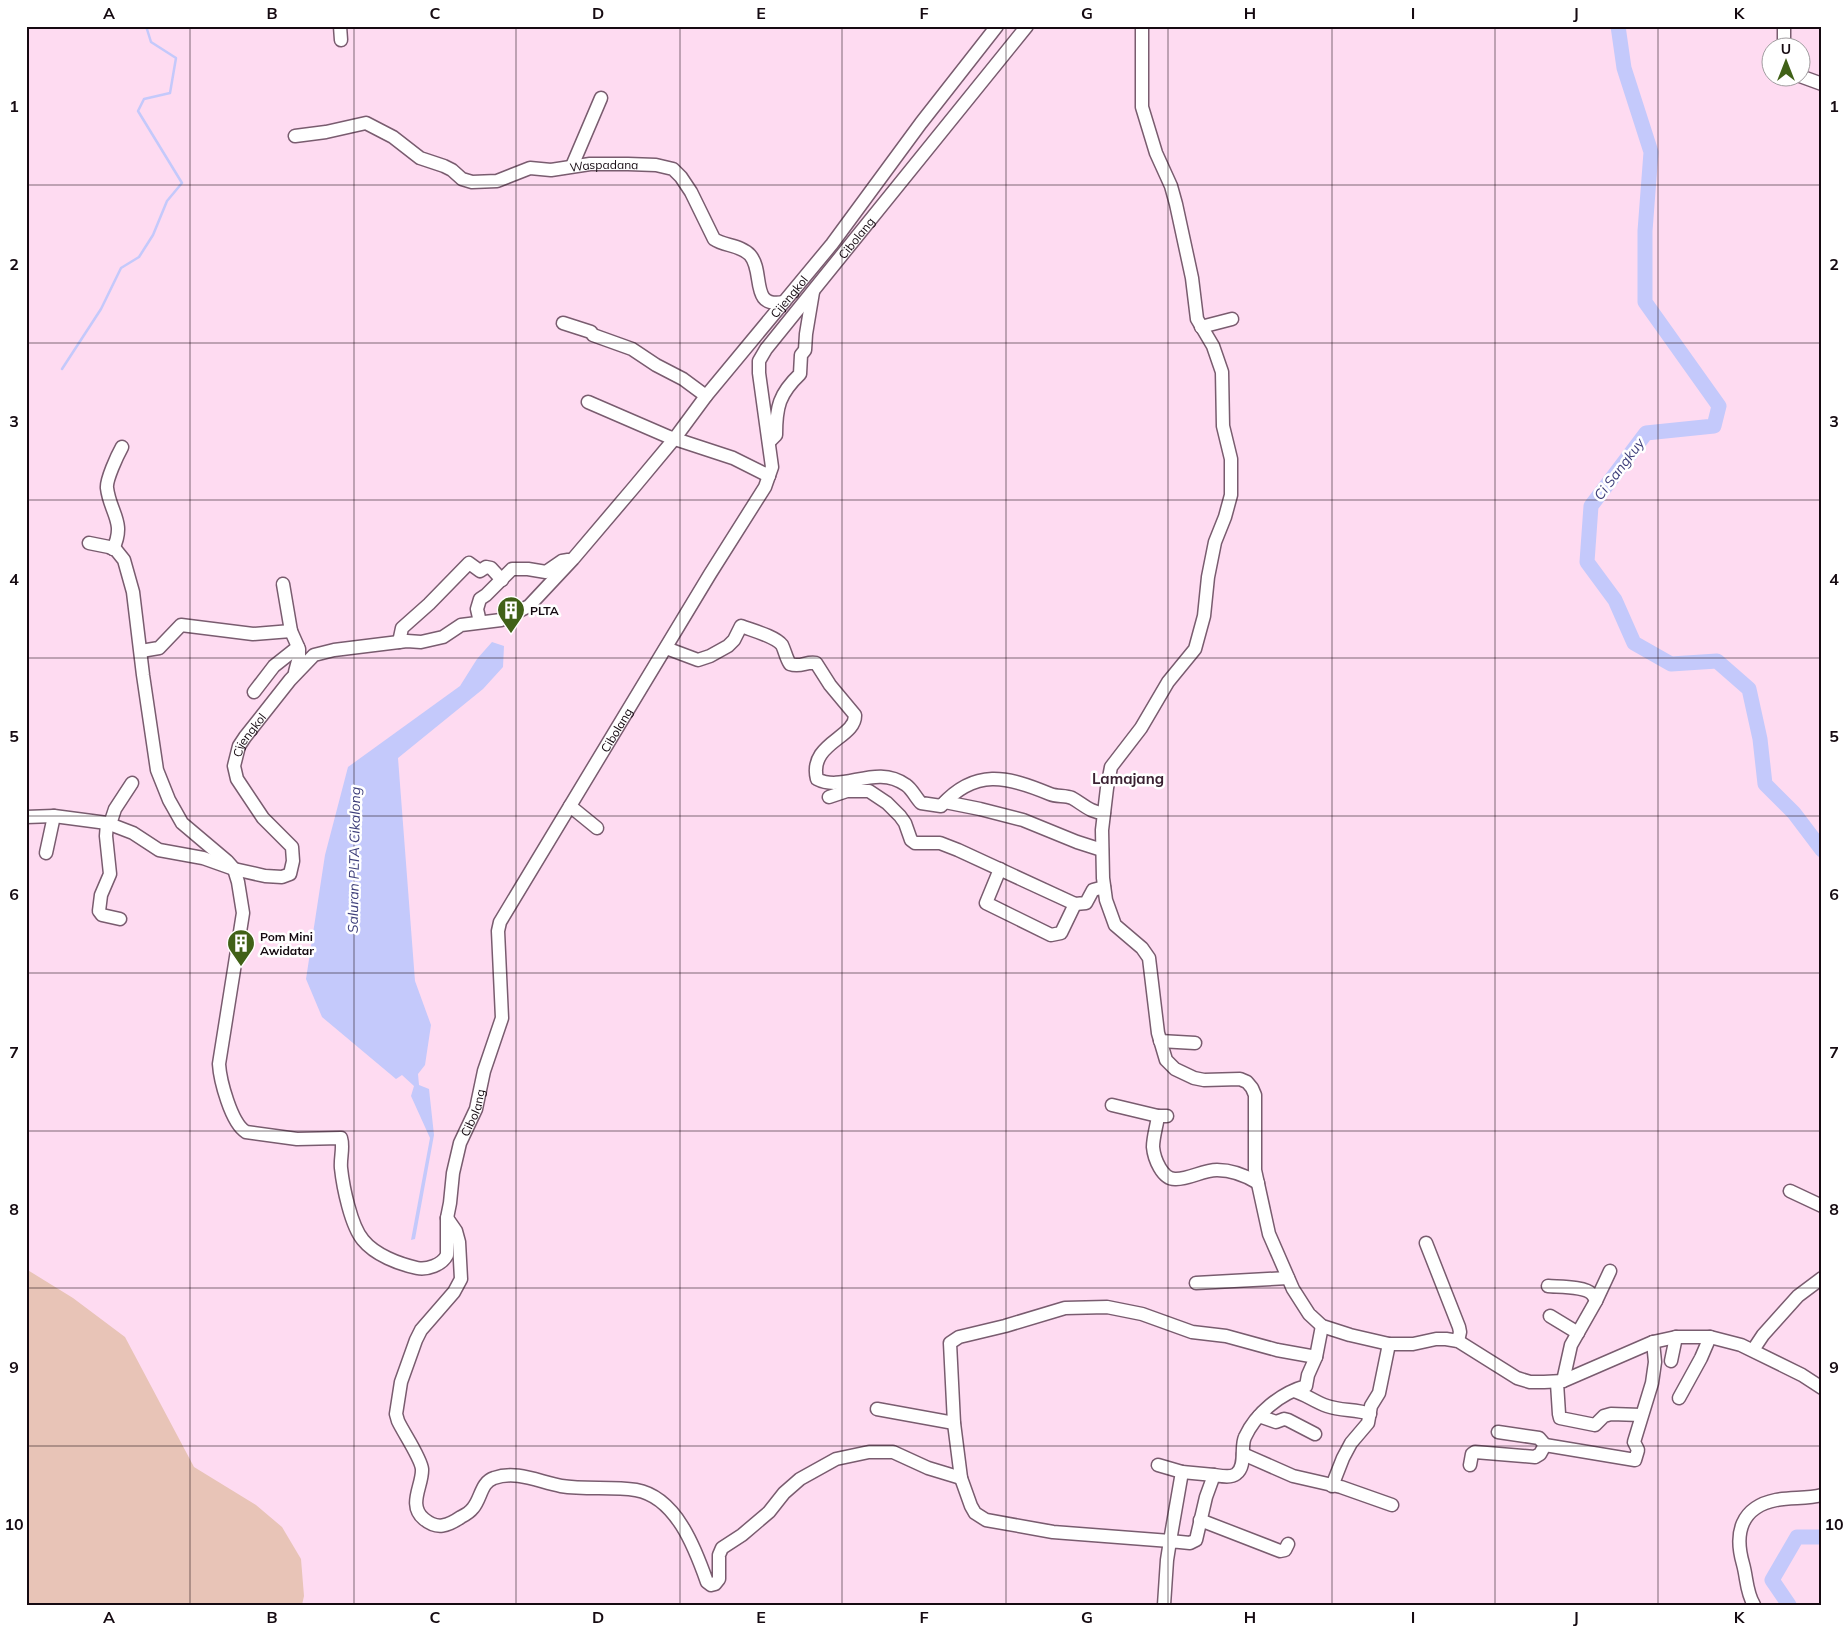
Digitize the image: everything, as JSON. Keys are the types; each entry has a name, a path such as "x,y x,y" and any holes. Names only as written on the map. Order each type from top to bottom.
{"street":[{"path":"340,26 341,40"},
{"name":"Cijengkol","path":"26,817 54,816 109,824 133,834 159,850 203,858 234,869 273,877 287,876 293,869 292,847 263,818 237,778 234,766 239,746 245,737 295,675 317,654 399,642 421,642 443,637 461,625 501,620 529,606 573,559 675,438 706,396 832,244 921,123 997,26"},
{"name":"Cibolang","path":"234,869 241,894 243,913 219,1064 222,1086 230,1108 241,1128 246,1132 283,1138 341,1138 341,1166 344,1186 356,1229 369,1247 383,1255 418,1268 438,1264 447,1255 447,1218 453,1174 460,1143 476,1109 484,1071 502,1018 498,931 500,922 765,487 772,468 758,373 759,361 766,348 1027,26"},
{"path":"1142,26 1142,107 1156,153 1171,186 1192,278 1197,319 1213,346 1222,372 1223,426 1231,459 1232,495 1214,542 1204,616 1195,649 1168,682 1141,728 1111,768 1104,813 1102,850 1106,900 1115,925 1142,948 1149,958 1158,1032 1166,1060 1184,1075 1204,1080 1240,1079 1247,1082 1252,1088 1254,1095 1254,1136 1258,1182 1269,1234 1293,1289 1309,1314 1322,1326 1389,1344 1413,1344 1446,1338 1458,1341 1493,1364 1524,1381 1560,1382 1653,1342 1676,1337 1710,1337 1753,1350 1802,1375 1822,1388"},
{"path":"1810,80 1822,84"},
{"path":"572,166 600,98"},
{"name":"Waspadana","path":"295,136 326,132 366,123 374,129 393,137 420,158 444,166 462,179 472,182 498,181 530,168 551,170 572,166 628,164 656,165 673,169 691,192 714,239 749,254 753,261 762,296 771,303 784,302"},
{"path":"769,442 776,435 776,412 787,386 800,374 801,354 805,350 813,291"},
{"path":"1201,327 1232,319"},
{"path":"562,323 632,349 656,365 683,379 706,396"},
{"path":"588,402 675,438 734,458 769,476"},
{"path":"113,549 119,536 118,520 107,487 111,468 122,447"},
{"path":"89,543 113,549 124,560 133,592 141,651 142,675 157,770 169,800 182,823 234,869"},
{"name":"Cijengkol","path":"480,622 477,609 480,599 512,569 546,572 562,561 573,559"},
{"path":"399,642 402,628 429,604 469,563 480,571 486,567 491,568 502,580"},
{"path":"284,584 291,631 298,647 299,657 295,675"},
{"path":"141,651 159,648 181,625 254,634 291,631"},
{"path":"666,648 698,660 728,646 734,640 741,626 767,635 782,645 790,664 803,666 810,662 816,663 830,685 855,715 854,723 819,756 815,765 818,778 829,783 867,777 889,776 907,786 921,804 941,806 964,785 977,780 994,779 1019,782 1055,796 1070,797 1093,811 1104,813"},
{"path":"254,692 274,666 298,647"},
{"path":"120,920 102,915 99,911 101,895 110,874 106,836 109,824 115,809 132,783"},
{"path":"829,797 847,791 869,791 887,803 900,816 906,823 911,840 915,843 940,843 1075,904 1086,903 1093,890 1104,887"},
{"path":"945,802 1023,820 1102,850"},
{"path":"570,806 597,828"},
{"path":"46,853 54,816"},
{"path":"1000,869 986,903 1051,935 1061,933 1075,904"},
{"path":"1158,1032 1195,1043"},
{"path":"1112,1105 1163,1116 1153,1146 1161,1169 1171,1179 1179,1179 1203,1171 1219,1170 1235,1172 1258,1182"},
{"path":"1790,1191 1822,1206"},
{"path":"447,1218 456,1232 461,1251 461,1279 454,1292 418,1335 401,1382 396,1414 398,1422 422,1467 416,1502 417,1508 423,1518 434,1525 444,1526 464,1516 473,1508 486,1483 493,1478 529,1477 559,1486 584,1489 638,1490 657,1498 673,1512 685,1530 707,1582 711,1585 718,1579 719,1555 722,1548 742,1535 768,1512 784,1493 800,1479 836,1459 869,1452 893,1452 928,1468 960,1478"},
{"path":"1426,1243 1460,1332 1458,1341"},
{"path":"1610,1271 1596,1301 1571,1345 1560,1382 1559,1414 1563,1419 1595,1425 1610,1414 1641,1415"},
{"path":"1196,1283 1288,1278"},
{"path":"1753,1350 1763,1335 1798,1296 1822,1278"},
{"path":"1548,1286 1570,1287 1588,1291 1596,1301"},
{"path":"1214,1475 1206,1496 1197,1538 1190,1543 1053,1532 986,1520 975,1513 960,1478 954,1423 950,1343 959,1337 1066,1308 1107,1307 1142,1314 1192,1332 1226,1336 1316,1358"},
{"path":"1550,1316 1578,1333"},
{"path":"1158,1465 1182,1472 1236,1475 1240,1469 1244,1438 1259,1416 1264,1410 1294,1391 1306,1386 1308,1374 1316,1358 1322,1326"},
{"path":"1671,1361 1676,1337"},
{"path":"1679,1398 1710,1337"},
{"path":"1498,1432 1539,1438 1545,1445 1635,1460 1638,1450 1634,1442 1652,1383 1653,1342"},
{"path":"1332,1486 1351,1443 1368,1423 1371,1406 1379,1393 1389,1344"},
{"path":"1294,1391 1327,1407 1351,1411 1360,1410 1370,1414"},
{"path":"877,1409 954,1423"},
{"path":"1259,1416 1276,1422 1284,1419 1288,1420 1315,1434"},
{"path":"1470,1464 1472,1454 1476,1452 1535,1458 1540,1454 1545,1445"},
{"path":"1242,1454 1293,1476 1341,1487 1392,1505"},
{"path":"1164,1605 1166,1560 1182,1472"},
{"path":"1754,1605 1747,1589 1740,1555 1740,1528 1743,1521 1757,1507 1766,1503 1776,1500 1822,1495"},
{"path":"1200,1520 1280,1551 1285,1550 1288,1544"}],"shaded area":[{"path":"26,1269 73,1298 125,1337 194,1467 256,1505 282,1527 301,1559 304,1596 302,1605 26,1605"}],"water":[{"name":"Saluran PLTA Cikalong","path":"492,642 504,646 503,667 483,689 398,758 415,981 431,1025 425,1065 418,1074 419,1085 429,1089 434,1135 415,1239 411,1240 430,1138 411,1096 414,1086 402,1075 396,1079 322,1017 306,979 325,855 348,767 460,686 477,659"}],"waterway":[{"path":"62,369 101,309 121,268 139,257 153,235 167,201 182,183 138,111 144,99 170,93 176,58 151,42 146,26"},
{"name":"Ci Sangkuy","path":"1618,26 1624,68 1651,152 1645,231 1645,302 1719,406 1714,426 1646,433 1591,506 1587,562 1615,600 1634,643 1671,664 1717,661 1749,689 1760,739 1765,784 1794,813 1822,850"},
{"name":"Ci Sangkuy","path":"1789,1605 1772,1580 1797,1537 1822,1537"}],"place":[{"name":"PLTA","path":"511,634"},
{"name":"Pom Mini Awidatar","path":"241,967"}],"district":[{"name":"Lamajang","path":"1128,778"}]}
